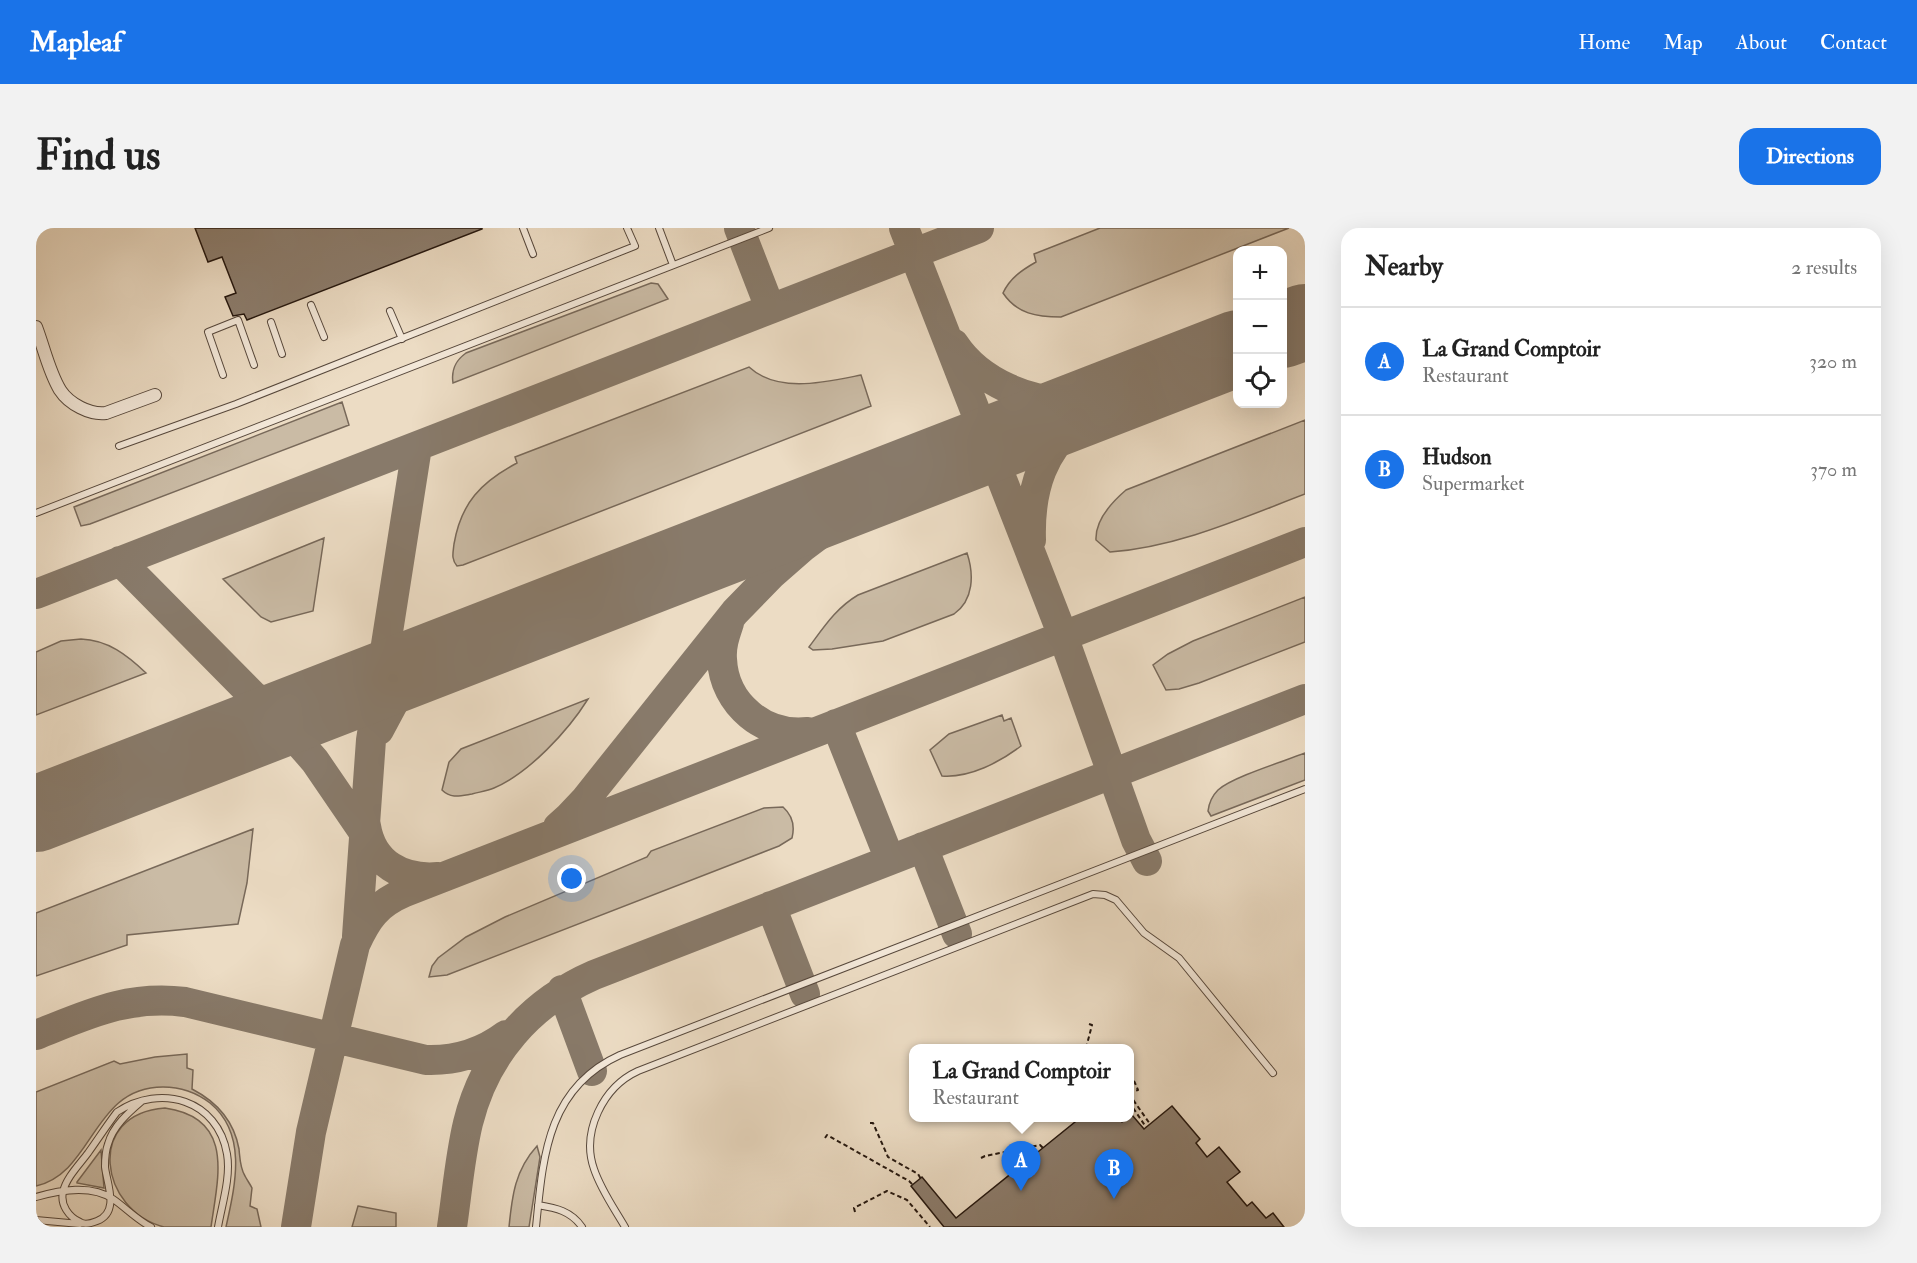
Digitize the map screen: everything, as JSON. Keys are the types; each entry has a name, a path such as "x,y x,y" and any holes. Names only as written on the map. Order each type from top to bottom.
{"street":[{"path":"36,327 61,392 80,408 100,414 106,413 154,395"}],"lane":[{"path":"524,228 533,254"},
{"path":"119,446 236,404 635,246 627,228"},
{"path":"659,228 673,265"},
{"path":"36,513 769,228"},
{"path":"311,305 324,337"},
{"path":"390,311 402,339"},
{"path":"224,375 208,332 238,320 254,365"},
{"path":"271,322 282,354"},
{"path":"536,1227 547,1144 558,1112 575,1086 610,1059 1305,789"},
{"path":"625,1227 594,1171 590,1145 598,1111 625,1078 1093,894 1105,895 1116,900 1157,945 1179,958 1273,1073"},
{"path":"142,1101 120,1121 108,1141 105,1168 112,1198 102,1219 82,1224 65,1209 62,1198 63,1190 117,1112 128,1105 142,1101 180,1099 204,1112 220,1131 227,1153 229,1164 218,1227"},
{"path":"39,1196 60,1186 70,1178"},
{"path":"39,1196 63,1190 95,1192 112,1198 151,1227"},
{"path":"538,1205 567,1212 582,1227"},
{"path":"36,1220 102,1227"}],"path":[{"path":"1087,1044 1092,1025 1089,1024"},
{"path":"1134,1101 1150,1124"},
{"path":"1134,1109 1146,1127"},
{"path":"870,1123 873,1123 888,1156 918,1174 921,1179"},
{"path":"825,1138 827,1135 853,1148 909,1180 913,1185"},
{"path":"981,1158 1040,1145 1043,1148"},
{"path":"855,1212 854,1208 887,1191 907,1200 930,1227"}],"shaded area":[{"path":"1100,228 1289,228 1243,246 1233,246 1233,250 1061,317 1028,313 1015,306 1003,293 1017,275 1036,262 1034,254"},
{"path":"651,283 658,284 668,299 453,383 455,366 466,353"},
{"path":"749,367 774,381 788,383 818,383 861,375 871,406 457,566 453,556 454,544 457,530 468,505 483,486 517,463 515,457"},
{"path":"342,402 349,425 81,526 74,507"},
{"path":"1305,420 1305,494 1234,522 1160,544 1110,552 1096,540 1101,519 1115,500 1126,490"},
{"path":"324,538 313,611 271,622 261,617 223,579"},
{"path":"967,553 971,569 971,586 965,602 954,614 883,641 832,649 813,650 809,647 837,612 858,595"},
{"path":"1305,597 1305,642 1199,683 1166,690 1153,665 1168,654 1193,641"},
{"path":"81,639 108,645 132,660 146,673 36,715 36,652 61,641"},
{"path":"588,699 547,750 507,781 491,789 472,794 452,796 442,790 449,762 461,749"},
{"path":"1002,715 1004,721 1011,718 1021,746 1004,758 974,772 942,776 930,750 949,734"},
{"path":"1305,753 1305,780 1211,816 1208,811 1211,800 1225,785"},
{"path":"783,807 791,817 793,834 792,838 779,846 447,975 429,977 432,966 438,958 466,937 505,917 647,857 651,851 764,808"},
{"path":"253,829 247,883 238,924 127,935 127,945 36,976 36,913"},
{"path":"187,1054 187,1068 193,1070 192,1089 217,1106 229,1121 237,1139 242,1170 252,1188 250,1206 257,1209 261,1227 226,1227 233,1195 236,1161 230,1130 222,1116 210,1103 182,1089 163,1087 140,1091 121,1101 107,1115 70,1165 55,1178 36,1186 36,1092 114,1061 120,1064"},
{"path":"165,1108 187,1114 203,1124 212,1137 217,1152 218,1170 211,1227 164,1227 142,1218 126,1202 115,1184 110,1164 112,1144 122,1127 139,1114"},
{"path":"537,1146 540,1157 529,1227 509,1227 513,1194 519,1174"},
{"path":"101,1150 104,1188 77,1183 77,1182"},
{"path":"358,1206 396,1213 396,1227 352,1227"}],"building":[{"path":"195,228 482,229 247,320 244,314 233,316 225,297 236,293 222,257 208,262"},
{"path":"1172,1106 1200,1139 1196,1143 1207,1157 1219,1147 1240,1172 1227,1182 1247,1206 1252,1202 1266,1218 1273,1213 1284,1227 944,1227 911,1186 922,1177 956,1218 1075,1122 1134,1122 1134,1117 1144,1129"}],"taxiway":[{"path":"739,228 770,308"},
{"path":"904,228 1063,636 1136,840 1147,861"},
{"path":"36,594 979,228"},
{"path":"954,344 977,370 992,380 1025,395 1060,401 1081,401 1109,394"},
{"path":"1031,540 1034,498 1044,464 1062,437 1085,417 1112,400 1214,360"},
{"path":"558,827 585,800 735,612 771,575 803,547 843,517 885,491 934,468 1037,428"},
{"path":"357,936 371,740 417,447"},
{"path":"296,1227 311,1132 355,945 374,913 387,902 405,892 1305,542"},
{"path":"120,561 294,737 315,761 369,840"},
{"path":"379,730 394,702 427,669 444,659 550,617"},
{"path":"729,623 722,659 730,691 739,704 762,723 792,732 808,732"},
{"path":"257,698 277,707 299,709 393,673"},
{"path":"452,1227 468,1123 486,1075 498,1053 530,1016 571,987 594,975 1305,699"},
{"path":"836,724 890,860"},
{"path":"366,826 375,850 391,867 413,876 438,877"},
{"path":"923,847 957,934"},
{"path":"771,906 805,994"},
{"path":"562,990 592,1071"},
{"path":"36,1035 91,1013 145,1001 185,1002 426,1060 468,1055 488,1047 506,1035"}],"runway":[{"path":"1287,328 1305,322"},
{"path":"36,814 1233,350"}],"place":[{"name":"La Grand Comptoir","path":"1021,1191"},
{"name":"Hudson","path":"1114,1199"}]}
